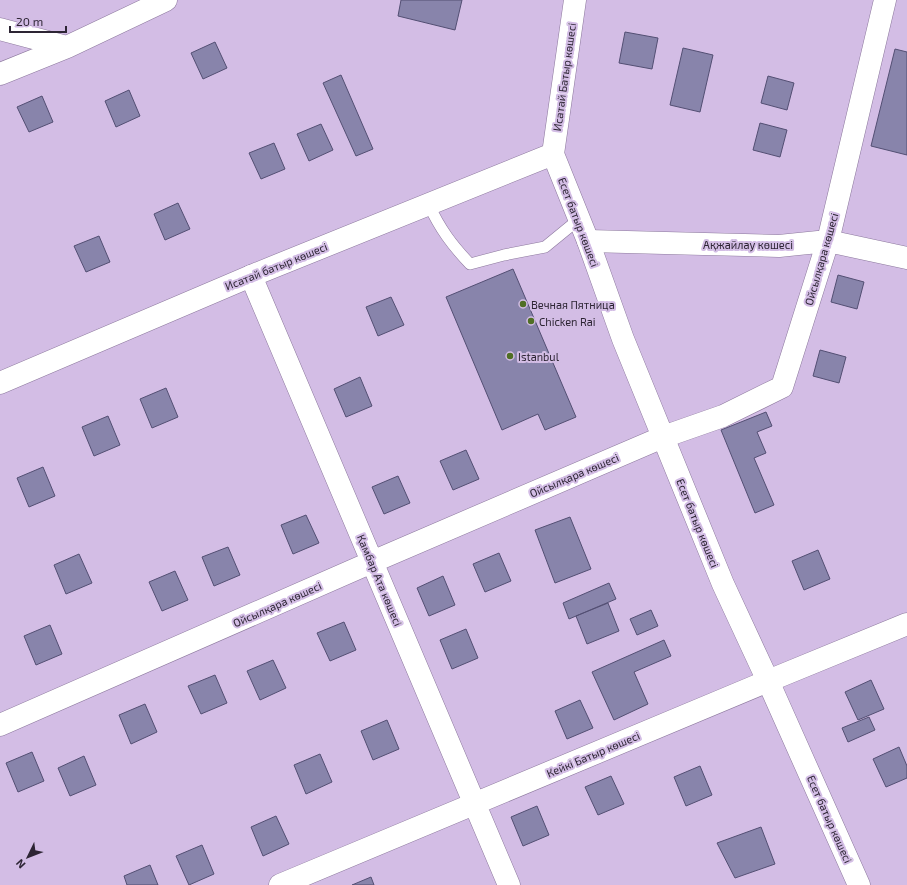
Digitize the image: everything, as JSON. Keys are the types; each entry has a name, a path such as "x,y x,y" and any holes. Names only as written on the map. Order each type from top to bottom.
{"street":[{"path":"0,74 67,47 166,0"},
{"name":"Исатай Батыр көшесі","path":"553,154 575,0"},
{"name":"Ойсылқара көшесі","path":"0,725 372,562 663,437 723,416 782,387 828,241 884,0"},
{"path":"0,29 67,47"},
{"name":"Исатай батыр көшесі","path":"0,384 251,276 553,154"},
{"name":"Есет батыр көшесі","path":"553,154 578,220 588,241 623,339 691,508 723,584 768,680 859,885"},
{"name":"Ақжайлау көшесі","path":"588,241 779,246 828,241 907,258"},
{"name":"Қамбар Ата көшесі","path":"251,276 473,804 509,885"},
{"name":"Кейкі Батыр көшесі","path":"280,885 768,680 907,624"}],"lane":[{"path":"429,205 436,220 453,246 470,264 504,255 545,247 578,220"}],"building":[{"path":"401,0 462,0 455,30 398,16"},
{"path":"625,32 658,38 652,69 619,63"},
{"path":"215,42 227,68 203,79 191,53"},
{"path":"683,48 713,55 700,112 670,105"},
{"path":"895,49 907,52 907,155 871,146"},
{"path":"341,75 373,149 356,156 323,83"},
{"path":"768,76 794,83 787,110 761,103"},
{"path":"129,90 140,116 116,127 105,101"},
{"path":"42,96 53,122 29,132 17,107"},
{"path":"760,123 787,130 780,157 753,150"},
{"path":"321,124 333,150 309,161 297,134"},
{"path":"274,143 285,169 261,179 249,153"},
{"path":"178,203 190,229 165,240 154,214"},
{"path":"99,236 110,262 86,272 74,246"},
{"name":"Istanbul","path":"513,269 576,417 545,430 538,414 502,430 446,297"},
{"path":"838,275 864,282 857,309 831,302"},
{"path":"391,297 404,325 378,336 366,307"},
{"path":"820,350 846,357 839,383 813,376"},
{"path":"360,377 372,406 346,417 334,389"},
{"path":"166,388 178,417 152,428 140,399"},
{"path":"766,412 772,426 757,432 766,453 754,458 774,505 755,513 721,430"},
{"path":"108,416 120,445 94,456 82,427"},
{"path":"466,450 479,479 453,490 440,461"},
{"path":"43,467 55,496 29,507 17,478"},
{"path":"398,476 410,503 384,514 372,487"},
{"path":"306,515 319,543 293,554 281,525"},
{"path":"570,517 591,569 555,583 535,530"},
{"path":"228,547 240,575 214,586 202,557"},
{"path":"818,550 830,579 804,590 792,561"},
{"path":"499,553 511,581 485,592 473,564"},
{"path":"79,554 92,583 66,594 54,565"},
{"path":"175,571 188,600 162,611 149,582"},
{"path":"443,576 455,605 429,616 417,588"},
{"path":"609,583 616,599 569,619 563,603"},
{"path":"608,603 619,631 587,644 576,616"},
{"path":"651,610 658,626 637,635 630,619"},
{"path":"344,622 356,650 330,661 317,633"},
{"path":"50,625 62,654 36,665 24,636"},
{"path":"466,629 478,658 452,669 440,640"},
{"path":"664,640 671,656 634,672 648,704 614,720 592,672"},
{"path":"273,660 286,688 260,700 247,671"},
{"path":"215,675 227,703 201,714 188,686"},
{"path":"871,680 884,709 858,720 845,692"},
{"path":"580,700 593,728 567,739 555,711"},
{"path":"145,704 157,732 131,744 119,715"},
{"path":"869,717 875,730 848,742 842,728"},
{"path":"387,720 399,749 373,760 361,731"},
{"path":"899,747 907,766 907,778 886,787 873,759"},
{"path":"32,752 44,781 18,792 6,763"},
{"path":"320,754 332,782 306,794 294,765"},
{"path":"84,756 96,785 70,796 58,768"},
{"path":"700,766 712,795 686,806 674,777"},
{"path":"611,776 624,804 598,815 585,787"},
{"path":"537,806 549,835 523,846 511,817"},
{"path":"276,816 289,844 263,856 251,827"},
{"path":"761,827 775,864 735,878 717,843"},
{"path":"202,845 214,874 189,885 176,856"},
{"path":"150,865 158,885 127,885 124,876"},
{"path":"371,877 374,885 352,885"}],"place":[{"name":"Вечная Пятница","path":"523,304"},
{"name":"Chicken Rai","path":"531,321"},
{"name":"Istanbul","path":"510,356"}]}
